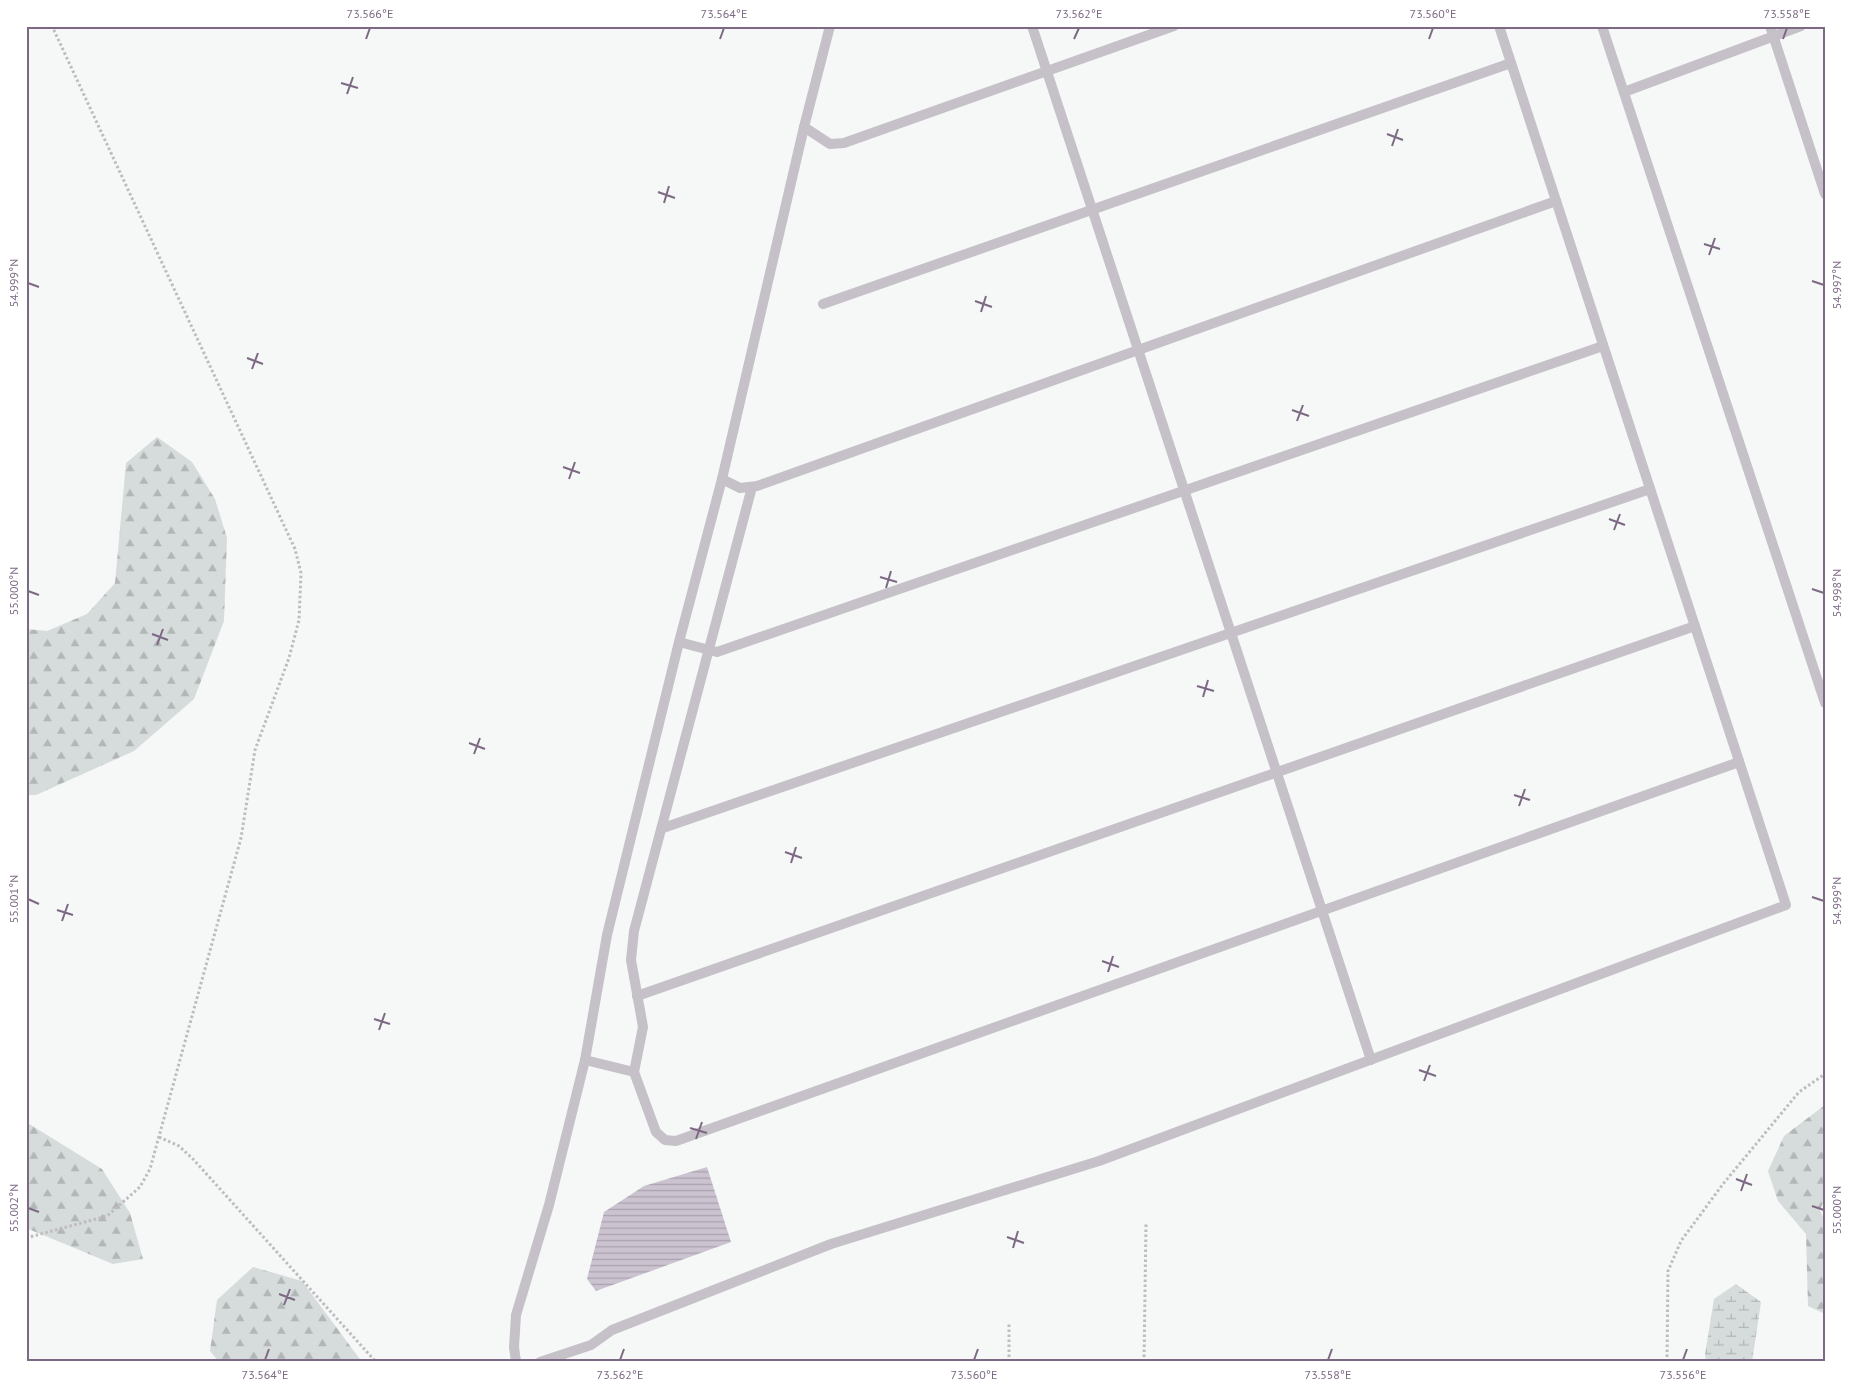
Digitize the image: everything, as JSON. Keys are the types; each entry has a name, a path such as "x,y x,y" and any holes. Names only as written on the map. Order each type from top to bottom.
{"lane":[{"path":"516,1362 514,1347 516,1315 549,1205 585,1060 607,936 679,642 722,479 804,127 830,26"},
{"path":"1032,26 1371,1060"},
{"path":"804,127 830,144 844,143 1174,26"},
{"path":"540,1362 591,1345 612,1330 831,1244 1098,1161 1786,904 1499,26"},
{"path":"1602,26 1825,703"},
{"path":"1624,92 1772,31 1801,26"},
{"path":"1772,31 1825,194"},
{"path":"823,304 1511,63"},
{"path":"722,479 740,488 752,487 1556,201"},
{"path":"679,642 717,652 1603,346"},
{"path":"752,487 663,828 634,931 631,960 643,1027 634,1072 656,1132 665,1140 676,1141 1740,762"},
{"path":"663,828 1650,489"},
{"path":"637,996 1695,626"},
{"path":"585,1060 634,1072"}],"path":[{"path":"26,1238 107,1216 140,1187 150,1169 241,838 255,750 290,658 299,620 301,573 295,550 52,26"},
{"path":"1667,1362 1668,1272 1681,1241 1723,1184 1799,1092 1825,1074"},
{"path":"159,1137 179,1146 193,1159 376,1362"},
{"path":"1144,1362 1146,1224"},
{"path":"1009,1322 1009,1362"}],"green space":[{"path":"157,437 192,462 215,499 227,538 224,621 194,699 134,751 36,795 26,795 26,629 47,631 87,614 115,583 126,463"},
{"path":"1825,1105 1825,1198 1820,1210 1825,1222 1825,1314 1808,1306 1806,1234 1778,1201 1768,1171 1784,1136"},
{"path":"26,1122 102,1169 130,1213 143,1259 113,1264 26,1228"},
{"path":"253,1267 302,1281 362,1362 219,1362 210,1351 217,1300"},
{"path":"1736,1284 1761,1302 1752,1362 1706,1362 1705,1354 1714,1299"}],"shaded area":[{"path":"707,1167 731,1242 596,1291 587,1279 604,1212 644,1186"}]}
